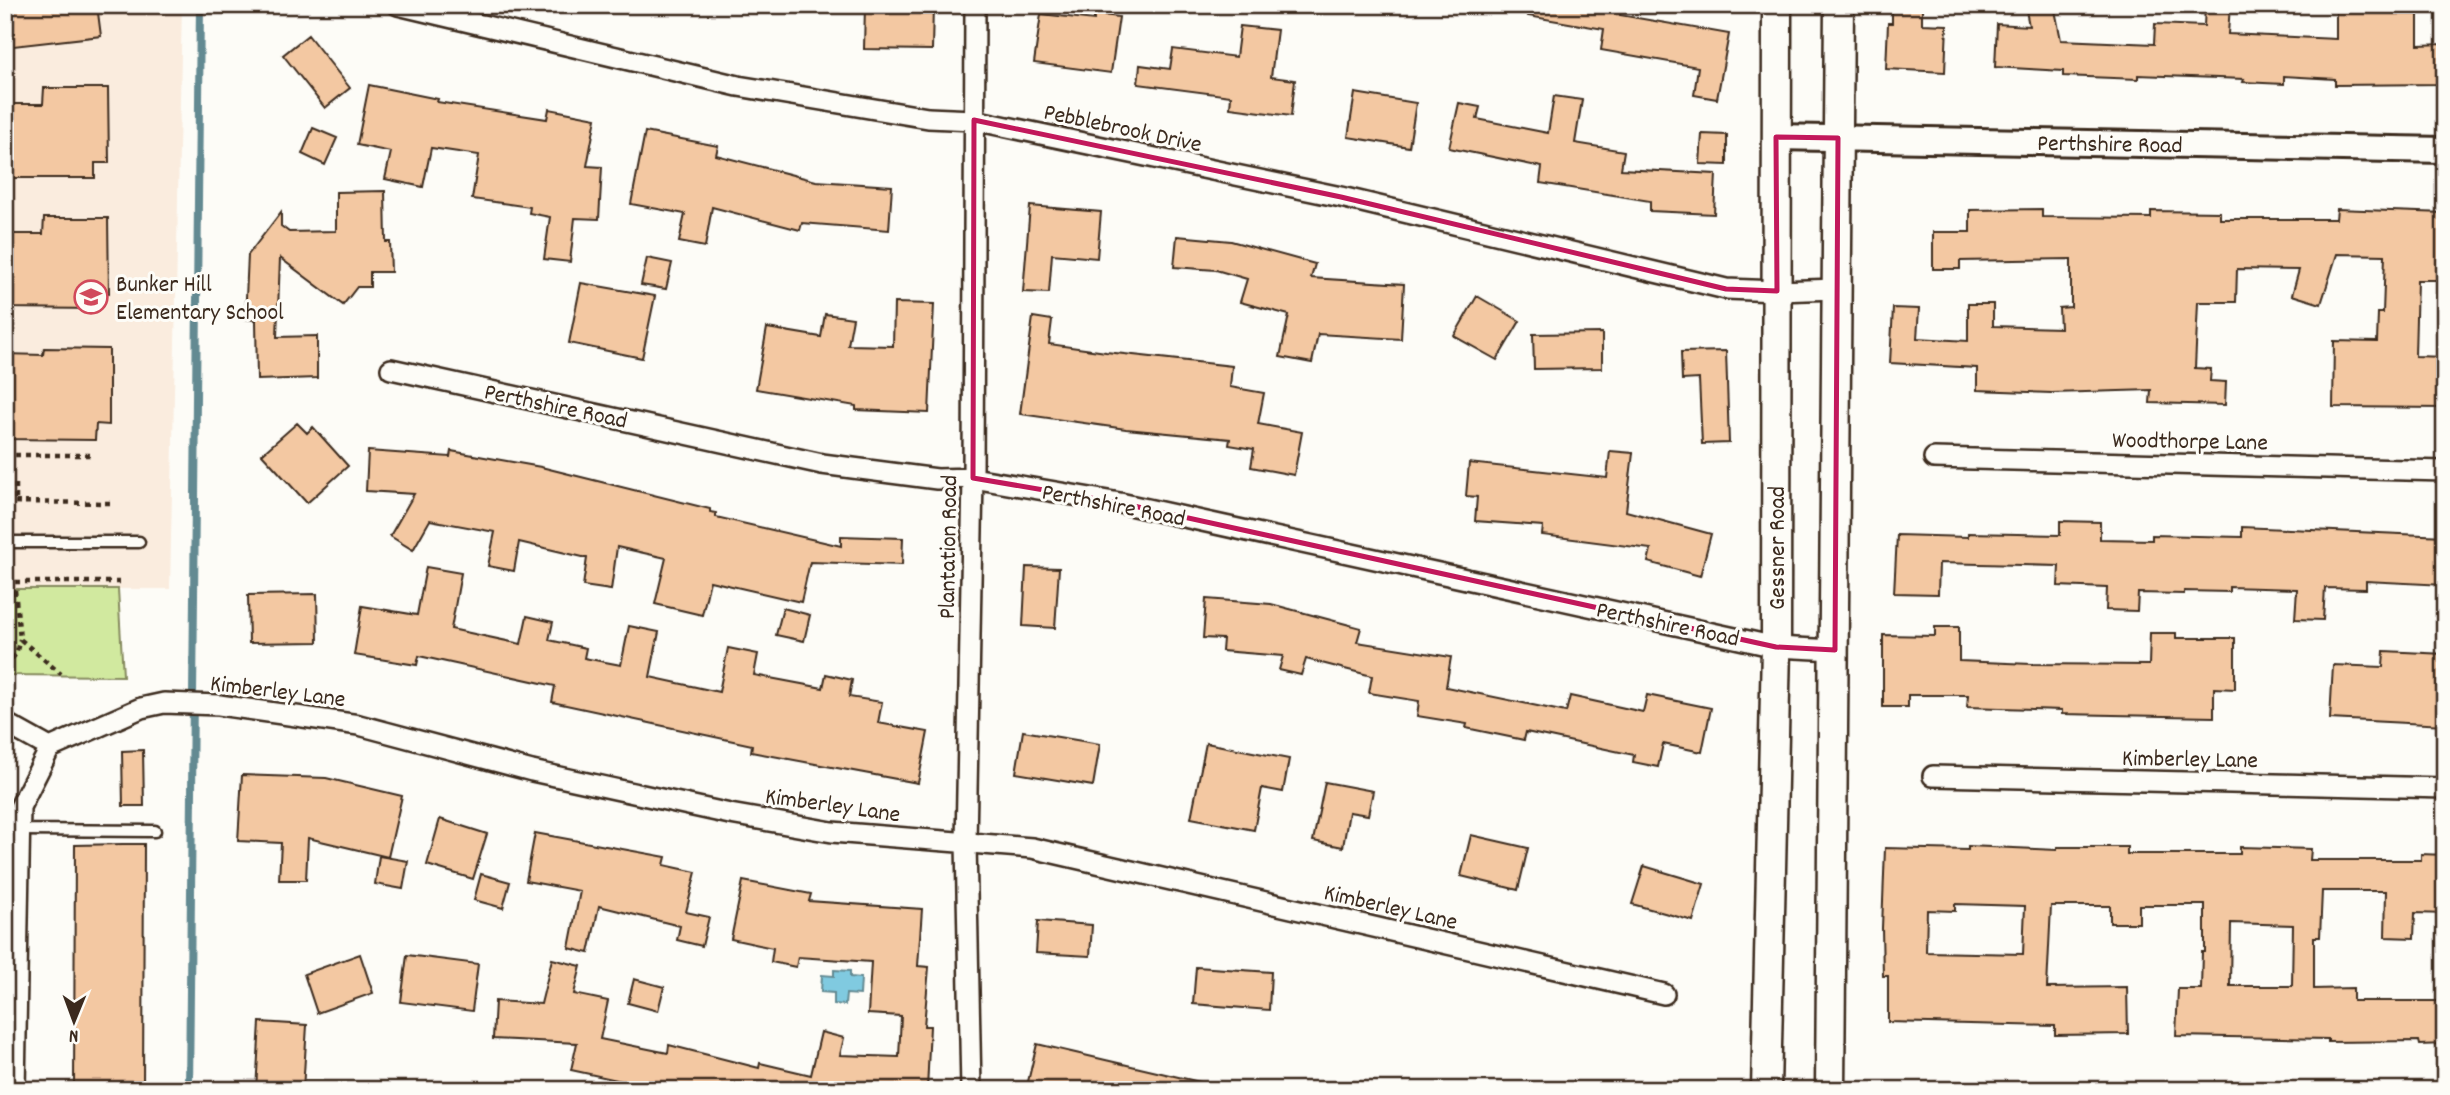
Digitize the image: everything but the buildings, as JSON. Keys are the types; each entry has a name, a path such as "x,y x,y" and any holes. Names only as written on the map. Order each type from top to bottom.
{"main road":[{"name":"Gessner Road","path":"1766,1090 1776,647 1777,5"},
{"path":"1830,1090 1839,5"}],"street":[{"name":"Pebblebrook Drive","path":"398,5 738,86 929,118 974,120 1341,197 1726,289 1837,289"},
{"name":"Plantation Road","path":"971,1090 966,843 973,478 975,5"},
{"name":"Perthshire Road","path":"1776,137 2445,150"},
{"name":"Perthshire Road","path":"391,369 822,464 937,478 973,478 1120,503 1776,647 1835,650"},
{"name":"Woodthorpe Lane","path":"1934,458 2445,471"},
{"name":"Kimberley Lane","path":"50,748 141,708 164,703 219,705 359,725 531,771 730,814 832,832 1032,848 1664,994"},
{"path":"5,723 50,748 13,824 10,1027 15,1090"},
{"name":"Kimberley Lane","path":"1934,776 2445,788"}],"lane":[{"path":"5,542 139,542"},
{"path":"13,824 155,831"}],"path":[{"path":"5,455 95,455"},
{"path":"16,484 16,503"},
{"path":"5,502 111,503"},
{"path":"5,582 122,582"},
{"path":"5,666 16,654 20,639 15,590"},
{"path":"20,639 61,674"}],"highlighted area":[{"path":"974,120 1341,197 1726,289 1777,291 1776,137 1838,138 1835,650 1776,647 1120,503 973,478"}],"shaded area":[{"name":"Bunker Hill Elementary School","path":"5,5 182,5 170,589 5,589"}],"green space":[{"path":"5,589 118,589 123,676 5,675"}],"water":[{"path":"834,970 850,971 850,977 861,978 860,995 846,994 845,1005 834,1004 834,993 821,992 822,975 834,976"}],"waterway":[{"path":"189,1090 200,5"}],"place":[{"name":"Bunker Hill Elementary School","path":"91,297"}]}
